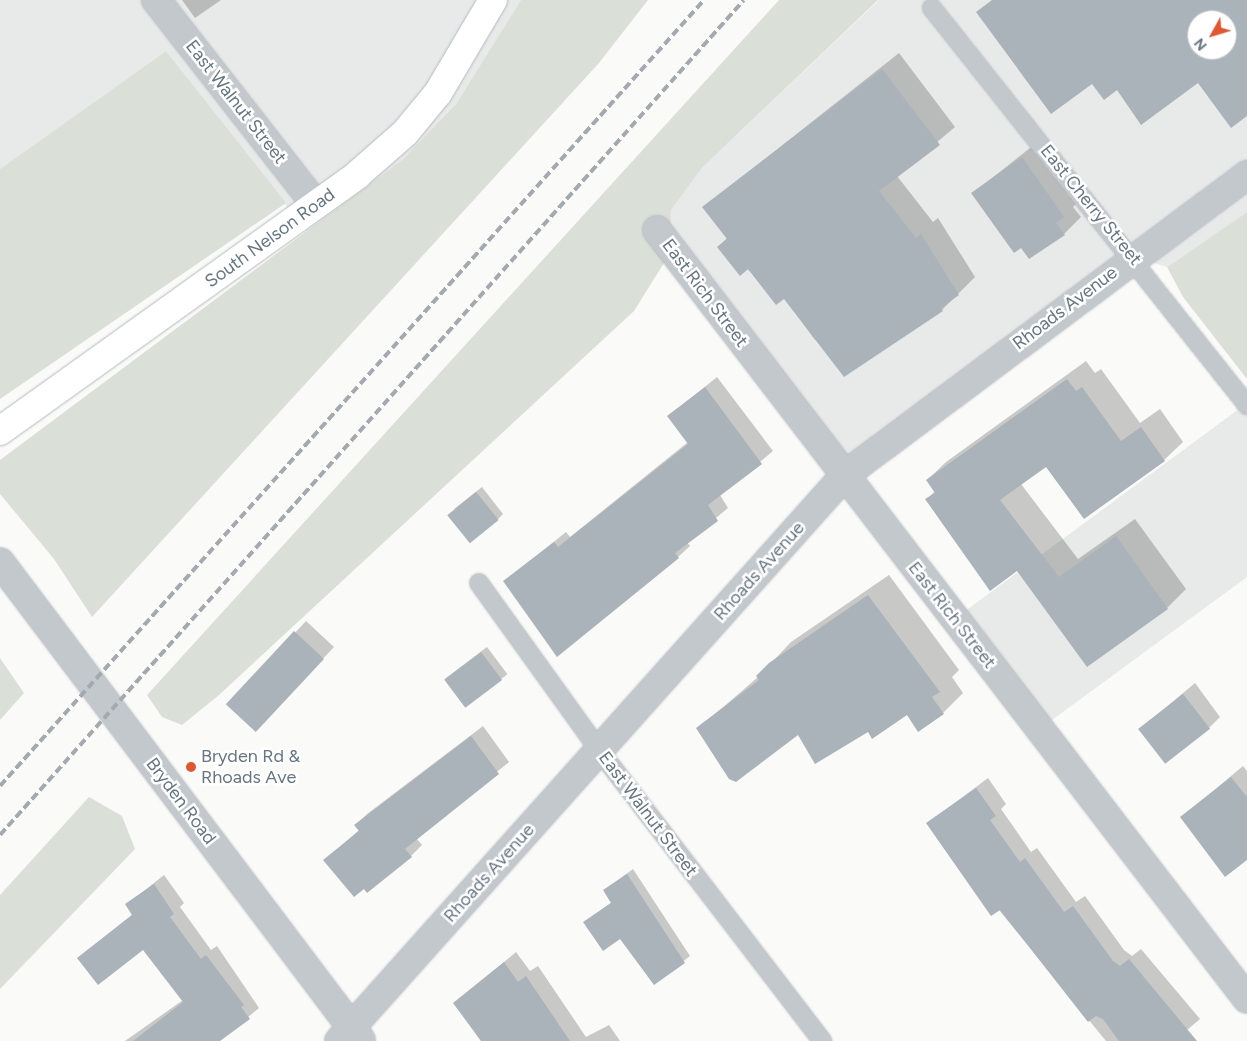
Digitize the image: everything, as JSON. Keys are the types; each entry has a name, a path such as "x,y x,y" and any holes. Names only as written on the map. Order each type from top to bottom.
{"main road":[{"name":"South Nelson Road","path":"0,431 316,205 405,133 461,59 487,4"}],"street":[{"name":"East Walnut Street","path":"156,0 316,205"},
{"name":"Rhoads Avenue","path":"351,1036 599,750 845,475 1133,256 1247,175"},
{"name":"East Rich Street","path":"657,230 1247,999"},
{"name":"Bryden Road","path":"0,562 351,1036"}],"lane":[{"name":"East Cherry Street","path":"932,8 1133,256 1247,405"},
{"name":"East Walnut Street","path":"479,582 599,750 822,1041"}],"shaded area":[{"path":"0,0 521,0 456,104 402,160 306,231 166,51 0,169"},
{"path":"521,0 648,0 599,63 92,617 54,559 0,494 0,460 402,160 456,104"},
{"path":"779,0 878,0 702,168 671,210 669,255 634,311 219,695 182,725 162,717 147,695"},
{"path":"879,0 1247,0 1247,212 1167,267 1136,258 864,459 831,462 669,255 671,210 702,168"},
{"path":"166,51 286,203 0,399 0,169"},
{"path":"1247,212 1247,379 1183,297 1167,267"},
{"path":"1247,403 1247,577 1037,731 953,620"},
{"path":"0,658 24,693 0,720"},
{"path":"89,797 122,816 135,849 0,989 0,895"}],"building":[{"path":"992,0 1247,0 1247,116 1231,128 1198,83 1141,125 1117,90 1104,100 1092,84 1051,114 976,12"},
{"path":"882,69 940,145 879,191 916,238 921,234 959,295 941,308 943,311 844,377 784,299 776,305 748,269 740,276 717,247 727,239 702,207"},
{"path":"1022,157 1064,217 1056,223 1065,235 1029,259 1021,248 1014,253 971,193"},
{"path":"1067,379 1076,391 1082,387 1121,441 1141,427 1165,461 1084,519 1046,467 1000,500 1059,577 1116,536 1168,609 1087,667 1017,571 990,591 925,499 935,493 926,480"},
{"path":"705,387 762,464 708,505 718,521 675,553 679,558 557,657 503,581 554,542 558,547 688,444 667,416"},
{"path":"476,492 499,520 470,543 447,515"},
{"path":"868,595 940,692 932,697 944,714 918,732 907,715 872,739 868,732 815,764 798,735 736,782 729,779 696,728 759,680 756,676 769,663"},
{"path":"294,631 324,659 256,732 226,704"},
{"path":"481,652 502,680 465,708 444,680"},
{"path":"1183,694 1210,729 1165,764 1138,729"},
{"path":"471,736 499,774 405,849 412,857 367,893 364,889 354,897 323,860 359,831 354,825"},
{"path":"1231,777 1247,797 1247,860 1225,877 1180,817"},
{"path":"976,788 996,816 990,820 1020,862 1025,858 1064,912 1073,906 1113,961 1120,966 1129,959 1197,1041 1119,1041 1103,1019 1096,1016 1088,1022 1000,910 991,916 926,823"},
{"path":"627,874 685,963 654,985 620,939 603,951 583,922 611,903 603,890"},
{"path":"154,884 174,914 170,917 201,959 206,955 244,1005 241,1007 250,1019 220,1041 133,1041 183,1002 143,950 98,985 77,958 132,915 125,904"},
{"path":"504,962 518,982 526,976 570,1041 481,1041 453,1003"}],"railway":[{"path":"0,786 704,0"},
{"path":"0,835 744,0"}],"place":[{"name":"Bryden Rd & Rhoads Ave","path":"191,767"}]}
